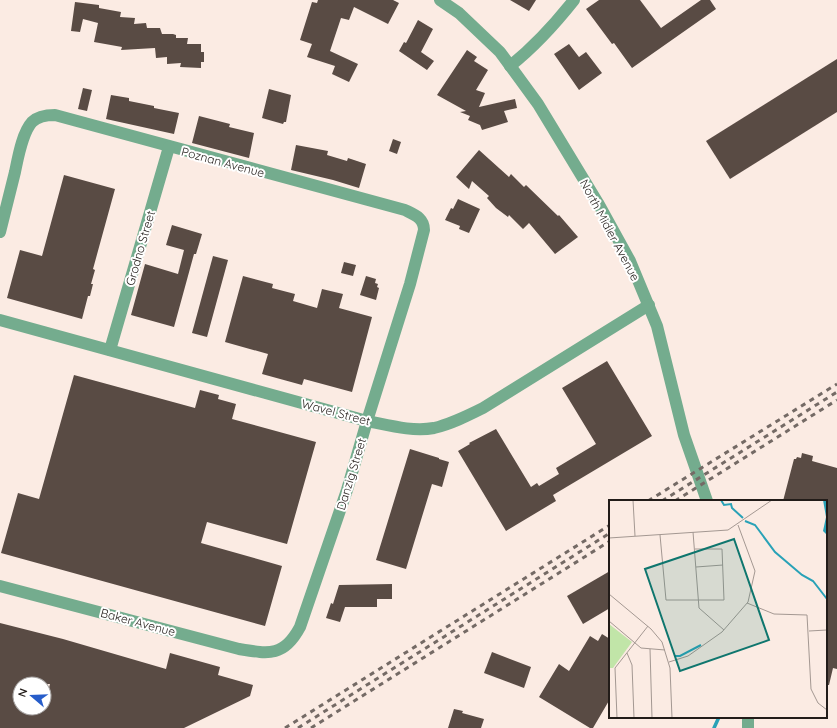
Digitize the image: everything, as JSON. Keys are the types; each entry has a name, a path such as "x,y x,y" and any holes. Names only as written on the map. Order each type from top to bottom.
{"street":[{"name":"North Midler Avenue","path":"440,0 459,13 500,52 538,104 598,203 630,261 657,326 684,435 707,500"},
{"path":"510,66 528,51 557,22 574,0"},
{"name":"Poznan Avenue","path":"0,232 21,145 32,122 45,115 55,115 405,210 421,219"},
{"name":"Grodno Street","path":"110,350 169,147"},
{"name":"Danzig Street","path":"277,651 287,646 294,638 300,627 347,490 410,284 424,230 424,224 421,219"},
{"name":"Wavel Street","path":"0,320 367,421 396,427 420,429 434,428 462,419 483,408 649,305"},
{"name":"Baker Avenue","path":"0,586 239,649 264,653 277,651"}],"building":[{"path":"318,0 393,0 399,3 388,24 354,7 349,20 341,18 330,51 358,64 349,82 332,74 335,66 307,57 312,44 300,40 312,2 317,3"},
{"path":"510,0 536,0 529,11"},
{"path":"599,0 640,0 661,28 701,0 710,0 716,9 632,68 586,9"},
{"path":"75,2 99,5 99,8 121,12 120,17 135,18 134,24 146,23 147,28 160,28 162,34 173,34 176,35 176,38 188,38 187,44 201,44 201,52 204,52 204,62 201,62 201,68 180,67 181,63 167,64 167,57 156,58 155,48 121,50 122,47 94,42 98,23 83,19 80,32 71,31"},
{"path":"418,20 433,29 421,52 434,61 427,70 399,51 404,42 406,43"},
{"path":"569,44 579,57 586,52 602,73 579,90 554,54"},
{"path":"467,50 477,57 474,61 488,70 476,90 485,93 479,107 515,99 517,108 504,111 508,122 482,130 480,125 468,120 470,116 460,112 466,111 437,95"},
{"path":"837,59 837,112 730,179 706,141"},
{"path":"83,88 92,90 87,111 78,109"},
{"path":"269,89 291,95 286,122 283,124 262,118"},
{"path":"111,95 129,98 129,101 179,113 174,134 106,119"},
{"path":"199,116 230,124 229,127 254,133 249,158 192,143"},
{"path":"393,139 401,142 397,154 389,151"},
{"path":"296,145 328,151 327,155 347,161 348,158 366,164 359,188 291,170"},
{"path":"479,150 509,177 511,174 524,187 526,185 558,216 559,215 578,237 555,254 529,223 523,229 509,215 508,217 496,208 487,198 489,196 472,181 469,189 456,177"},
{"path":"64,175 115,189 93,269 95,270 91,284 93,284 90,296 88,296 82,319 7,298 20,250 42,256"},
{"path":"458,199 480,209 469,233 459,229 460,226 445,220 451,208 453,209"},
{"path":"172,225 202,234 196,254 194,254 174,327 131,315 145,264 178,274 184,250 166,245"},
{"path":"213,256 228,260 207,337 192,333"},
{"path":"344,262 356,265 353,276 341,273"},
{"path":"243,276 273,284 272,288 295,294 293,301 317,308 322,289 343,294 339,308 372,317 352,392 304,379 302,385 262,374 268,354 225,342"},
{"path":"366,276 376,279 375,283 378,284 377,287 379,288 376,300 360,295"},
{"path":"607,361 652,436 553,495 556,501 506,531 458,451 470,444 469,443 496,429 531,487 537,483 539,486 559,474 556,468 596,444 562,388"},
{"path":"74,375 195,408 200,390 219,395 218,399 236,404 232,419 316,442 287,544 207,522 201,543 282,566 265,626 1,553 18,493 39,499"},
{"path":"410,449 449,462 442,487 432,484 406,569 376,560"},
{"path":"802,453 813,456 812,461 837,468 837,669 833,668 829,685 827,685 827,500 783,500 794,459 797,457 801,458"},
{"path":"609,572 609,609 583,624 567,596"},
{"path":"392,584 392,599 377,599 377,607 345,607 340,622 326,618 331,603 333,604 339,585"},
{"path":"0,623 63,639 166,669 170,653 220,667 218,675 253,685 250,696 184,728 0,728"},
{"path":"602,634 609,638 609,701 593,728 590,728 539,697 559,664 569,671 590,636 598,641"},
{"path":"492,652 531,667 524,688 484,673"},
{"path":"454,709 463,711 462,713 484,719 481,728 448,728"}],"waterway":[{"path":"714,728 719,718"}],"railway":[{"path":"650,500 837,384"},
{"path":"664,500 837,392"},
{"path":"677,500 837,400"},
{"path":"285,728 609,526"},
{"path":"298,728 609,534"},
{"path":"311,728 609,542"}]}
